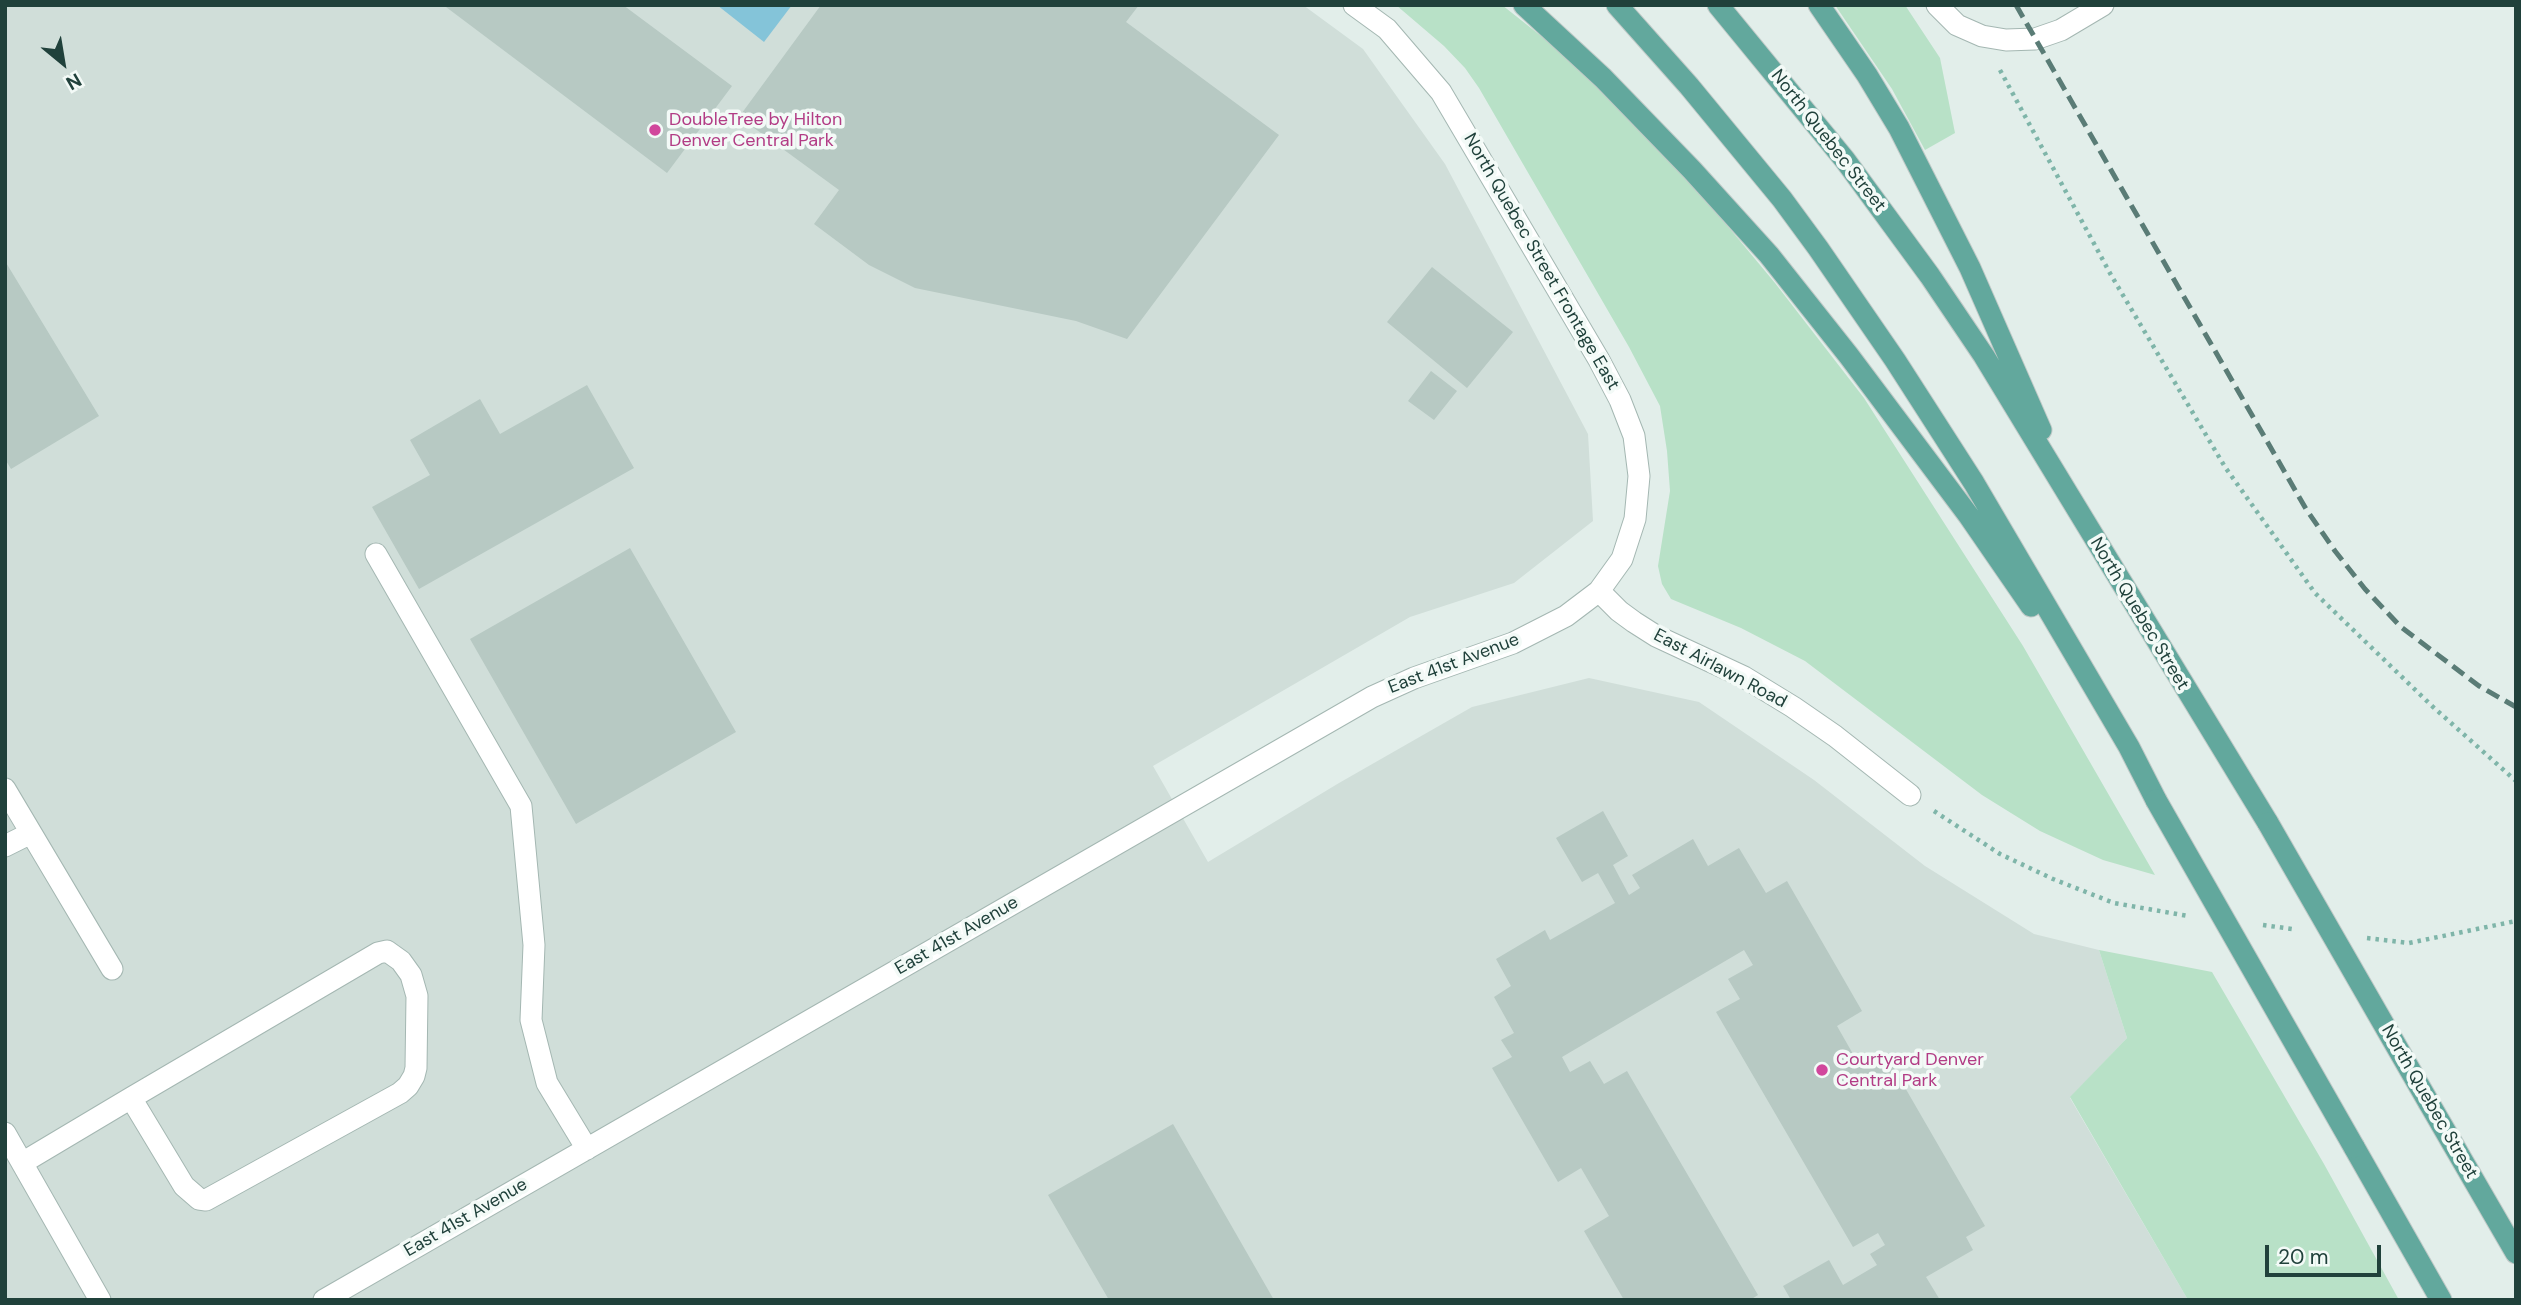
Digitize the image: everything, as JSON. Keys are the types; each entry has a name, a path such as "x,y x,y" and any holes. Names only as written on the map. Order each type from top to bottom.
{"main road":[{"path":"1524,5 1603,78 1769,255 1969,516 2129,747"},
{"path":"1617,5 1734,140 1818,248 1955,453 2129,747 2156,800 2441,1300"},
{"name":"North Quebec Street","path":"1718,5 1838,150 1930,276 1984,356 2267,823 2516,1253"},
{"path":"1819,5 1899,128 1970,268 2079,515"}],"street":[{"name":"North Quebec Street Frontage East","path":"1354,5 1387,29 1441,92 1620,400 1634,436 1639,476 1635,519 1622,559 1599,591"},
{"path":"1937,5 1957,25 1982,36 2006,40 2035,39 2062,30 2103,5"},
{"path":"376,554 521,806 534,945 531,1020 547,1083 587,1149"},
{"name":"East Airlawn Road","path":"1599,591 1619,611 1656,636 1744,677 1793,707 1910,795"},
{"name":"East 41st Avenue","path":"324,1300 1372,697 1513,642 1566,616 1599,591"},
{"path":"5,789 112,969"},
{"path":"5,846 31,833"},
{"path":"22,1163 131,1098 378,953 387,951 401,961 411,975 417,996 416,1068 415,1076 408,1086 400,1093 206,1200 199,1199 184,1186 131,1098"},
{"path":"5,1133 100,1300"}],"path":[{"path":"1982,36 2118,287 2225,467 2307,583 2432,706 2516,781"}],"shaded area":[{"path":"5,5 1303,5 1363,49 1445,164 1588,434 1593,521 1514,583 1410,617 1153,766 1208,862 1472,707 1589,678 1699,702 1814,780 1925,866 2034,934 2099,950 2127,1038 2070,1098 2188,1300 5,1300"}],"green space":[{"path":"1396,5 1502,5 1570,59 1681,170 1775,283 1864,398 2023,646 2155,875 2103,860 2040,831 1982,795 1805,661 1741,628 1671,599 1662,584 1658,566 1670,491 1660,406 1629,347 1479,88 1444,46"},
{"path":"1835,5 1905,5 1940,58 1955,133 1925,150 1892,89"},
{"path":"2099,950 2212,972 2324,1164 2399,1300 2188,1300 2070,1097 2127,1038"}],"water":[{"path":"717,5 792,5 764,42"}],"building":[{"name":"DoubleTree by Hilton Denver Central Park","path":"623,5 732,86 667,173 446,7"},
{"path":"821,5 1139,5 1126,22 1279,135 1127,339 1076,321 915,288 869,265 814,224 839,190 739,117"},
{"path":"5,261 99,416 11,469 5,459"},
{"path":"1432,267 1513,332 1467,388 1387,322"},
{"path":"1431,371 1457,391 1434,420 1408,401"},
{"path":"587,385 634,468 419,589 372,507 430,475 410,440 480,399 500,434"},
{"path":"630,548 736,732 576,824 470,639"},
{"name":"Courtyard Denver Central Park","path":"1603,811 1628,856 1613,865 1629,895 1640,888 1632,875 1693,839 1708,866 1739,848 1766,893 1787,881 1862,1011 1837,1026 1861,1068 1885,1053 1985,1226 1966,1237 1973,1250 1926,1277 1940,1300 1791,1300 1783,1286 1829,1260 1843,1285 1877,1265 1870,1254 1885,1245 1878,1233 1853,1247 1716,1012 1740,999 1728,979 1753,965 1744,950 1562,1057 1570,1072 1590,1061 1604,1084 1627,1071 1758,1295 1750,1300 1624,1300 1584,1231 1609,1216 1581,1168 1558,1182 1492,1068 1512,1057 1501,1040 1514,1033 1494,997 1511,986 1496,959 1545,930 1550,940 1615,903 1598,873 1582,882 1556,838"},
{"path":"1173,1124 1274,1300 1109,1300 1048,1195"}],"railway":[{"path":"2016,5 2306,509 2335,551 2365,589 2401,627 2479,686 2516,707"}],"place":[{"name":"DoubleTree by Hilton Denver Central Park","path":"655,130"},
{"name":"Courtyard Denver Central Park","path":"1822,1070"}]}
